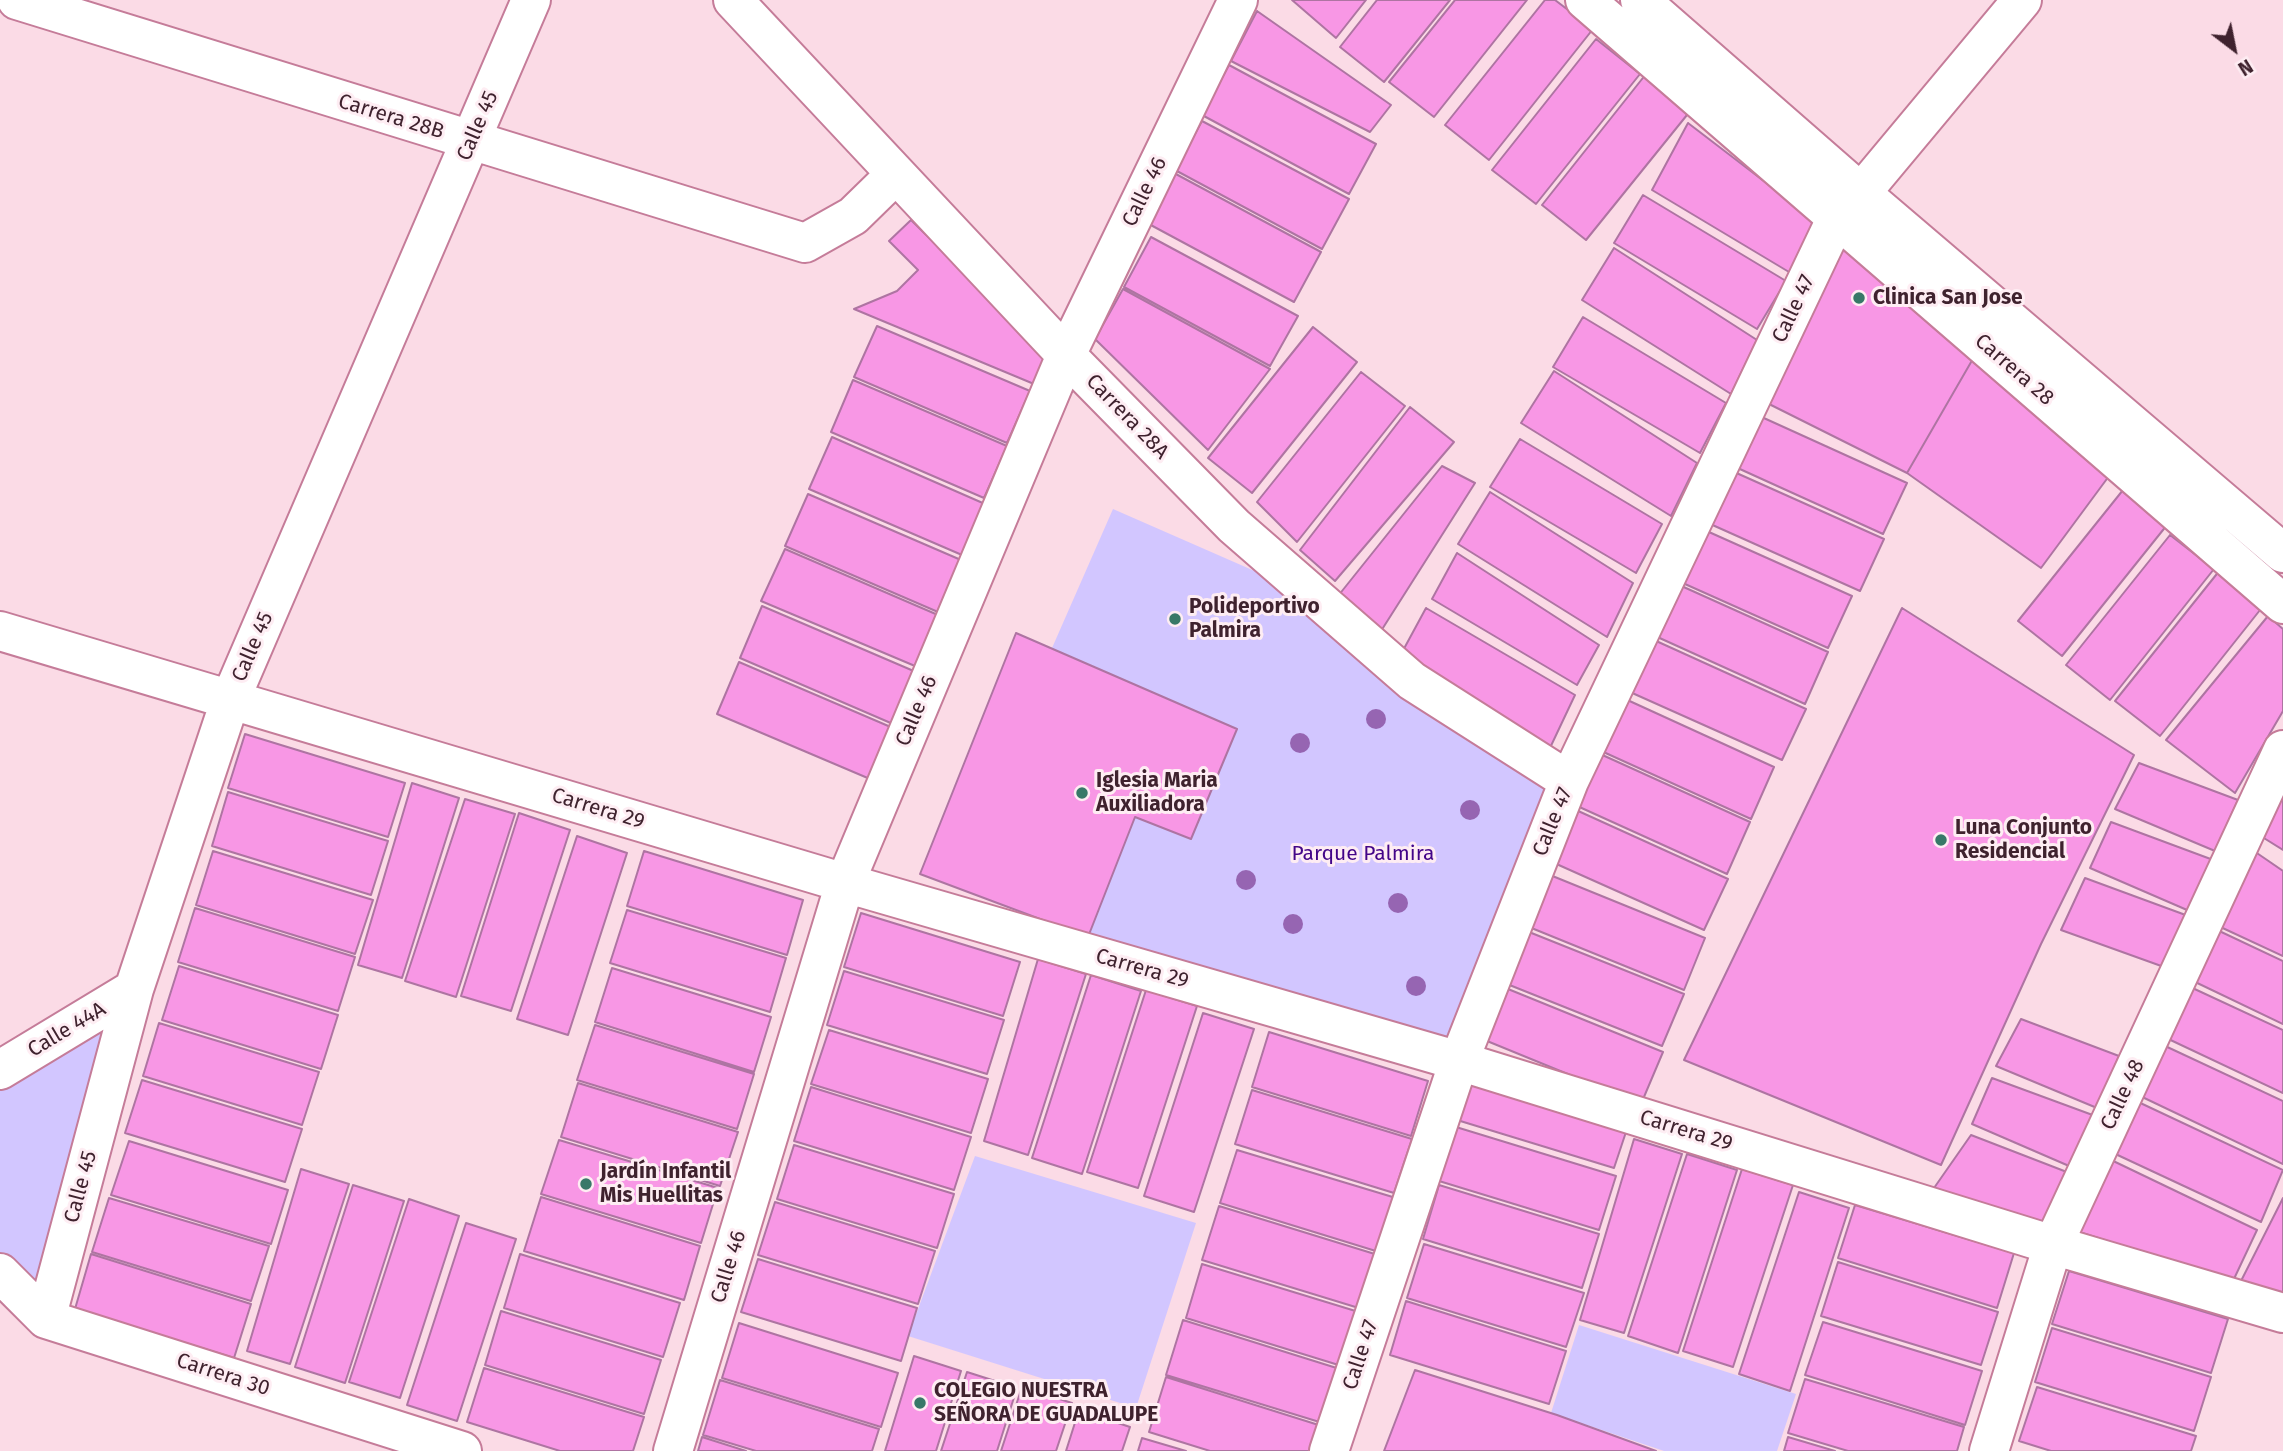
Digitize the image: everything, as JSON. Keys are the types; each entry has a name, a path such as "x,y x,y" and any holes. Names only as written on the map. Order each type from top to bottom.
{"street":[{"name":"Carrera 28B","path":"17,0 805,243 853,216 895,175"},
{"name":"Calle 45","path":"46,1319 134,989 231,698 531,0"},
{"name":"Carrera 28A","path":"733,0 1066,355 1234,526 1412,681 1569,781"},
{"name":"Calle 46","path":"673,1451 845,883 1066,355 1238,0"},
{"name":"Carrera 28","path":"1586,0 1849,205 2283,553"},
{"name":"Carrera 28","path":"1640,0 1849,205 2283,604"},
{"name":"Calle 47","path":"1329,1451 1459,1061 1569,781 1849,205 2022,0"},
{"name":"Carrera 29","path":"0,631 845,883 1459,1061 2053,1245 2283,1312"},
{"name":"Calle 48","path":"1989,1451 2053,1245 2283,750"},
{"name":"Calle 44A","path":"0,1070 134,989"},
{"name":"Carrera 30","path":"0,1273 46,1319 462,1451"}],"green space":[{"name":"Parque Palmira","path":"1113,509 1298,590 1569,781 1459,1061 1088,937 1135,817 1191,838 1237,729 1052,648"},
{"path":"117,1014 40,1297 0,1257 0,1085"},
{"path":"975,1156 1196,1223 1136,1408 908,1336"},
{"path":"1579,1325 1796,1394 1777,1451 1664,1451 1551,1413"}],"building":[{"path":"1292,0 1366,0 1336,38"},
{"path":"1377,0 1450,0 1384,82 1340,47"},
{"path":"1455,0 1527,0 1434,117 1389,82"},
{"path":"1545,0 1555,0 1593,29 1489,160 1445,125"},
{"path":"1257,11 1391,105 1370,132 1231,61"},
{"path":"1596,39 1640,74 1536,204 1492,170"},
{"path":"1229,65 1376,144 1349,194 1202,115"},
{"path":"1646,74 1691,110 1586,240 1542,205"},
{"path":"1202,121 1349,199 1322,249 1175,170"},
{"path":"1688,123 1816,221 1794,275 1652,190"},
{"path":"1174,173 1321,252 1294,302 1147,223"},
{"path":"1643,195 1786,281 1757,329 1614,243"},
{"path":"911,220 1047,354 1034,384 854,309 897,291 918,270 889,241"},
{"path":"1151,237 1298,316 1270,366 1124,287"},
{"name":"Clinica San Jose","path":"1840,239 1974,357 1907,473 1763,401"},
{"path":"1614,248 1757,340 1731,394 1582,300"},
{"path":"1123,289 1270,369 1208,450 1095,339"},
{"path":"1583,317 1726,403 1700,453 1553,367"},
{"path":"877,326 1030,391 1007,443 854,377"},
{"path":"1313,327 1357,362 1252,493 1208,458"},
{"path":"1974,357 2112,472 2041,568 1907,473"},
{"path":"1554,371 1697,463 1671,516 1521,423"},
{"path":"1361,372 1405,406 1297,542 1257,502"},
{"path":"853,380 1007,446 984,498 831,432"},
{"path":"1410,407 1454,442 1335,581 1300,550"},
{"path":"1755,414 1907,483 1883,534 1731,465"},
{"path":"832,437 985,504 962,555 809,489"},
{"path":"1520,439 1662,524 1636,573 1490,487"},
{"path":"1442,466 1475,483 1381,631 1338,596"},
{"path":"1732,471 1884,539 1860,591 1708,523"},
{"path":"2123,490 2167,525 2062,656 2018,621"},
{"path":"1490,492 1633,583 1607,637 1458,544"},
{"path":"808,494 961,560 938,612 785,546"},
{"path":"1700,528 1852,596 1828,648 1676,580"},
{"path":"2170,535 2214,569 2110,700 2066,665"},
{"path":"785,549 938,615 915,666 761,601"},
{"path":"1457,553 1599,645 1577,685 1432,599"},
{"path":"2220,570 2264,605 2160,736 2115,701"},
{"path":"1677,584 1828,652 1805,704 1653,635"},
{"path":"762,606 916,672 893,724 740,658"},
{"path":"1426,608 1575,695 1549,750 1400,656"},
{"name":"Luna Conjunto Residencial","path":"1902,608 2134,755 2041,944 1941,1165 1684,1060"},
{"path":"2268,616 2283,629 2283,711 2235,793 2166,740"},
{"name":"Iglesia Maria Auxiliadora","path":"1016,633 1237,729 1191,839 1135,817 1088,937 920,874"},
{"path":"1654,640 1806,709 1782,760 1630,692"},
{"path":"739,662 893,728 870,779 717,714"},
{"path":"1623,698 1774,767 1751,819 1599,750"},
{"path":"245,734 405,783 388,837 228,788"},
{"path":"1598,753 1750,822 1727,874 1575,805"},
{"path":"2139,763 2238,800 2215,851 2115,809"},
{"path":"412,783 459,798 402,978 358,965"},
{"path":"2283,784 2283,850 2259,835"},
{"path":"228,792 388,841 371,895 212,846"},
{"path":"465,799 515,814 456,997 405,981"},
{"path":"1576,810 1728,879 1704,930 1552,862"},
{"path":"519,813 570,830 511,1011 461,996"},
{"path":"2111,822 2216,861 2194,913 2090,868"},
{"path":"577,836 627,853 568,1035 517,1019"},
{"path":"2251,849 2283,871 2283,956 2214,924"},
{"path":"213,851 373,900 355,954 196,905"},
{"path":"644,851 803,900 787,955 627,906"},
{"path":"1550,875 1705,938 1684,990 1529,927"},
{"path":"2085,878 2191,917 2164,967 2061,930"},
{"path":"195,908 355,957 338,1011 178,962"},
{"path":"627,910 786,958 770,1012 610,963"},
{"path":"861,913 1020,962 1003,1016 844,967"},
{"path":"2215,929 2283,961 2283,1024 2191,980"},
{"path":"1529,932 1684,994 1662,1046 1507,984"},
{"path":"1038,959 1086,974 1028,1155 984,1141"},
{"path":"179,966 338,1015 321,1069 162,1020"},
{"path":"612,968 771,1017 754,1072 595,1022"},
{"path":"844,971 1004,1020 987,1074 827,1025"},
{"path":"1091,975 1141,991 1082,1174 1032,1158"},
{"path":"2186,985 2283,1030 2283,1093 2162,1036"},
{"path":"1508,989 1663,1052 1641,1104 1487,1041"},
{"path":"1146,990 1197,1006 1138,1188 1087,1172"},
{"path":"1203,1013 1254,1029 1194,1212 1144,1196"},
{"path":"2021,1019 2119,1056 2097,1108 1996,1066"},
{"path":"159,1023 319,1072 302,1125 143,1076"},
{"path":"595,1025 754,1074 737,1129 577,1080"},
{"path":"829,1030 988,1079 971,1133 811,1084"},
{"path":"1269,1032 1428,1081 1411,1136 1252,1087"},
{"path":"2163,1045 2283,1101 2283,1164 2138,1095"},
{"path":"1992,1078 2098,1117 2076,1169 1972,1124"},
{"path":"142,1080 302,1129 285,1182 125,1133"},
{"path":"578,1083 738,1132 720,1186 561,1137"},
{"path":"1469,1084 1626,1132 1614,1168 1457,1120"},
{"path":"811,1087 971,1137 954,1190 794,1141"},
{"path":"1252,1090 1412,1139 1394,1193 1235,1144"},
{"path":"2134,1100 2283,1170 2261,1222 2109,1151"},
{"path":"1456,1127 1616,1176 1599,1230 1439,1181"},
{"path":"1971,1135 2072,1174 2050,1226 1934,1188"},
{"path":"1634,1139 1682,1154 1624,1333 1580,1320"},
{"path":"559,1140 718,1188 701,1243 541,1194"},
{"path":"129,1141 288,1190 271,1244 111,1195"},
{"path":"794,1145 954,1194 937,1248 777,1199"},
{"path":"1237,1150 1396,1198 1379,1252 1220,1203"},
{"path":"1687,1154 1737,1170 1678,1353 1628,1336"},
{"path":"2107,1158 2257,1230 2233,1281 2073,1230"},
{"path":"301,1169 349,1184 290,1364 247,1351"},
{"path":"1742,1169 1793,1185 1733,1367 1683,1351"},
{"path":"353,1185 404,1201 345,1383 295,1367"},
{"path":"1439,1185 1599,1234 1582,1288 1423,1239"},
{"path":"1799,1192 1849,1208 1790,1391 1739,1374"},
{"path":"541,1197 700,1246 684,1300 524,1251"},
{"path":"109,1198 269,1246 251,1301 92,1252"},
{"path":"2283,1198 2283,1297 2241,1281"},
{"path":"409,1199 459,1216 400,1398 349,1382"},
{"path":"775,1202 935,1251 918,1304 758,1255"},
{"path":"1855,1205 2014,1253 1997,1308 1838,1258"},
{"path":"1219,1206 1378,1255 1362,1309 1202,1260"},
{"path":"466,1223 516,1239 457,1421 407,1405"},
{"path":"1424,1244 1584,1293 1566,1347 1407,1298"},
{"path":"91,1254 251,1304 234,1358 75,1309"},
{"path":"520,1254 680,1303 663,1357 504,1308"},
{"path":"758,1259 917,1308 901,1361 741,1312"},
{"path":"1838,1262 1998,1312 1981,1365 1821,1316"},
{"path":"1202,1264 1362,1313 1345,1367 1186,1318"},
{"path":"2069,1271 2228,1319 2211,1373 2052,1324"},
{"path":"1406,1301 1566,1351 1549,1404 1390,1355"},
{"path":"501,1311 661,1360 644,1414 485,1365"},
{"path":"1183,1320 1343,1370 1326,1424 1166,1375"},
{"path":"1823,1322 1982,1371 1965,1425 1805,1375"},
{"path":"739,1323 898,1373 881,1427 722,1378"},
{"path":"2052,1328 2211,1377 2194,1431 2035,1382"},
{"path":"914,1356 961,1371 936,1451 885,1451"},
{"path":"484,1368 644,1417 633,1451 560,1451 467,1422"},
{"path":"1415,1370 1557,1415 1656,1451 1384,1451"},
{"path":"967,1372 1017,1388 997,1451 941,1451"},
{"path":"1166,1377 1325,1427 1318,1451 1210,1451 1149,1432"},
{"path":"1805,1379 1964,1427 1957,1451 1848,1451 1788,1433"},
{"path":"720,1380 879,1429 872,1451 756,1451 703,1435"},
{"path":"1022,1387 1072,1403 1056,1451 1001,1451"},
{"path":"2037,1387 2196,1436 2191,1451 2051,1451 2019,1441"},
{"path":"1079,1410 1130,1427 1122,1451 1066,1451"},
{"path":"702,1437 746,1451 698,1451"},
{"path":"1788,1437 1835,1451 1784,1451"},
{"path":"1142,1438 1186,1451 1138,1451"}],"place":[{"name":"Clinica San Jose","path":"1859,298"},
{"name":"Polideportivo Palmira","path":"1175,619"},
{"name":"Iglesia Maria Auxiliadora","path":"1082,793"},
{"name":"Luna Conjunto Residencial","path":"1941,840"},
{"name":"Jardín Infantil Mis Huellitas","path":"586,1184"},
{"name":"COLEGIO NUESTRA SEÑORA DE GUADALUPE","path":"920,1403"}]}
